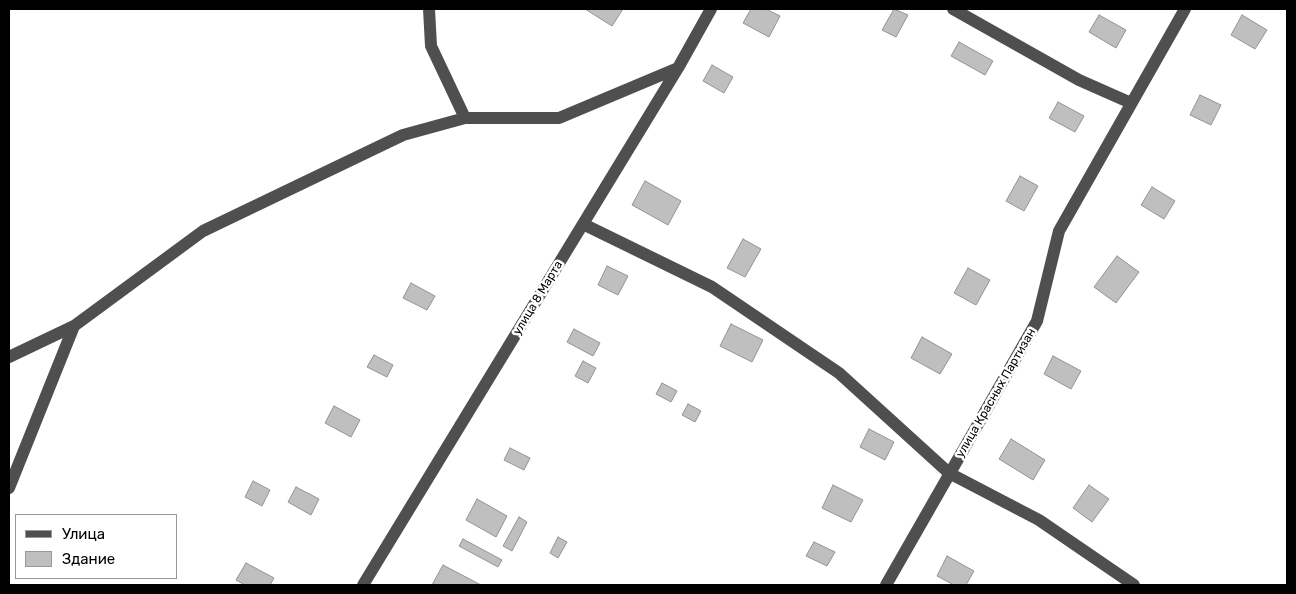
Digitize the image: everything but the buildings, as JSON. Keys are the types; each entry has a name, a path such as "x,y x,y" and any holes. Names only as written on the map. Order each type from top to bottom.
{"street":[{"path":"430,9 431,46 465,118"},
{"name":"улица 8 Марта","path":"363,585 678,68 711,9"},
{"path":"953,9 1079,80 1131,103"},
{"name":"улица Красных Партизан","path":"886,585 1037,321 1058,231 1185,9"},
{"path":"9,357 74,326 203,232 403,135 465,118 559,118 678,68"},
{"path":"583,224 712,286 839,374 949,473 1039,520 1134,585"},
{"path":"9,488 74,326"}]}
